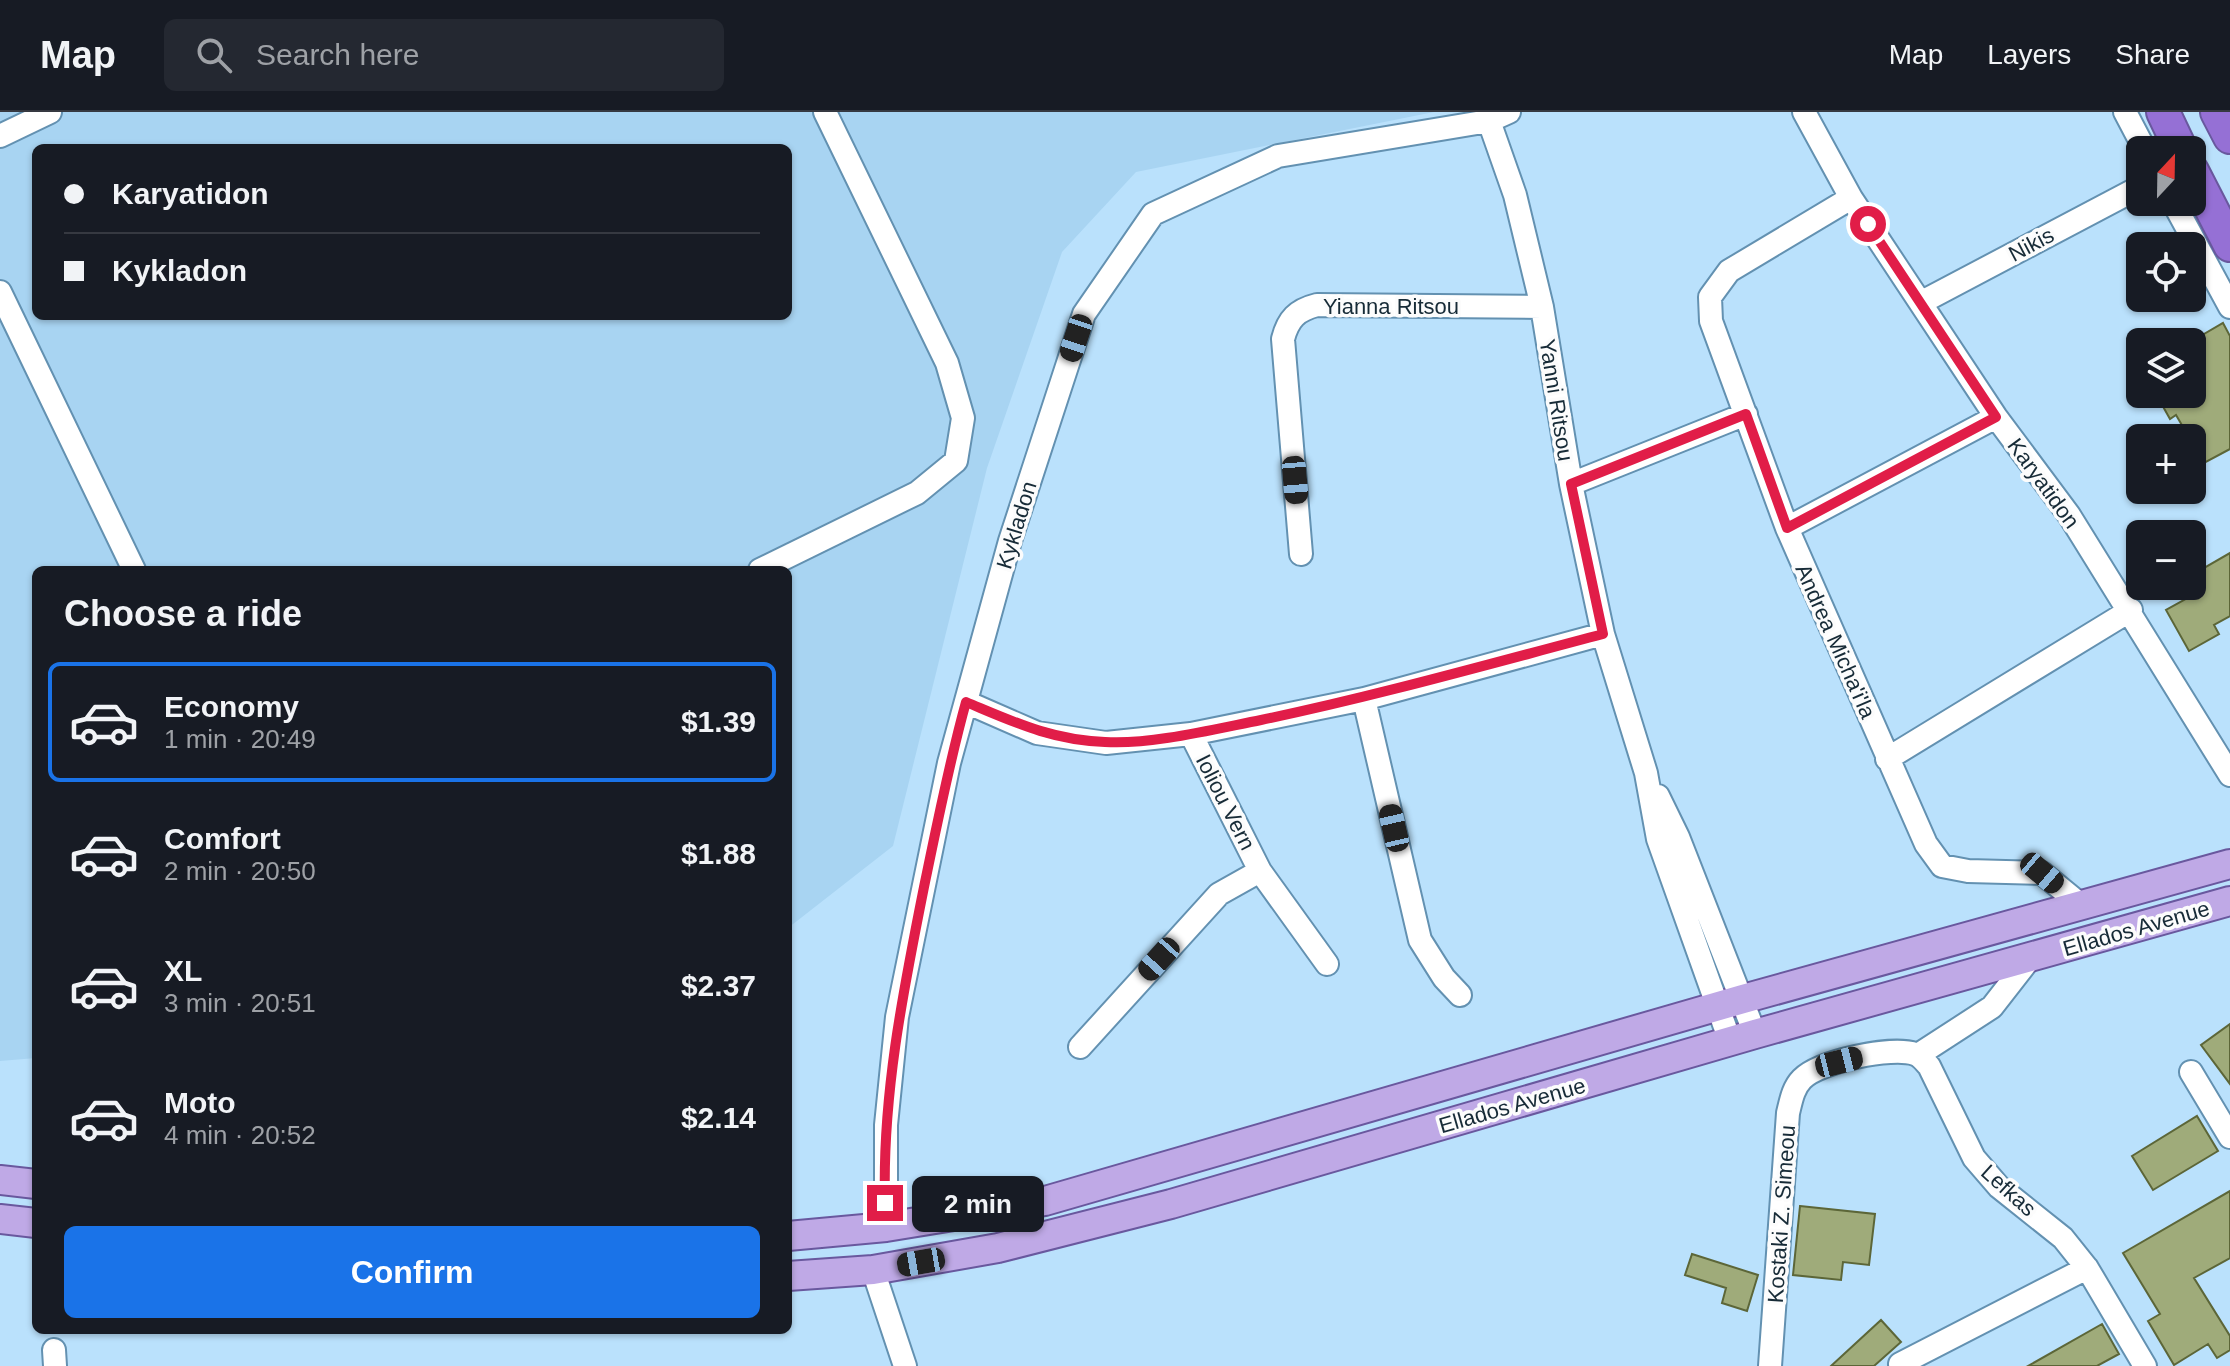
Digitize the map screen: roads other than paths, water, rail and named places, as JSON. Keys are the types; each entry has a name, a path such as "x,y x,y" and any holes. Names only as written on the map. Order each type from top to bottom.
{"highway":[{"path":"2163,112 2174,136"},
{"path":"2217,112 2230,137"},
{"path":"2206,198 2230,245"}],"main road":[{"name":"Ellados Avenue","path":"792,1236 886,1227 1045,1201 1730,1003 2230,864"},
{"name":"Ellados Avenue","path":"792,1276 873,1270 998,1248 1171,1204 2230,901"},
{"path":"0,1180 32,1184"},
{"path":"0,1219 32,1223"}],"street":[{"path":"0,136 50,112"},
{"path":"768,566 917,493 956,461 963,418 947,363 825,112"},
{"name":"Karyatidon","path":"1804,112 1851,198 1996,417 2069,515 2131,610 2230,775"},
{"path":"2125,112 2138,136"},
{"name":"Yanni Ritsou","path":"1499,117 1542,307 1571,484 1603,634 1646,773 1658,839 1743,1038"},
{"name":"Kykladon","path":"886,1227 886,1125 897,1017 949,763 1010,541 1084,314 1153,214 1278,156 1499,117"},
{"name":"Nikis","path":"1922,302 2126,194"},
{"name":"Andrea Micha'i'la","path":"1851,198 1729,271 1713,289 1708,308 1711,321 1787,528 1926,844 1942,866 1968,871 2042,873 2081,905"},
{"path":"2181,216 2230,307"},
{"path":"0,292 132,566"},
{"name":"Yianna Ritsou","path":"1301,554 1283,339 1292,317 1302,309 1317,305 1542,307"},
{"path":"1571,484 1746,414"},
{"path":"1787,528 1996,417"},
{"path":"1887,759 2131,610"},
{"path":"966,702 1037,733 1106,743 1191,734 1364,699 1603,634"},
{"path":"1364,699 1420,940 1444,978 1460,995"},
{"name":"Ioliou Vern","path":"1191,734 1260,871 1327,964"},
{"name":"Ioliou Vern","path":"1080,1047 1219,894 1260,871"},
{"path":"1918,1055 1992,1007 2031,957"},
{"name":"Kostaki Z. Simeou","path":"1770,1366 1788,1113 1795,1089 1813,1071 1871,1054 1898,1051 1918,1055"},
{"name":"Lefkas","path":"1918,1055 1929,1066 1974,1158 1999,1187 2063,1238 2087,1268 2145,1366"},
{"path":"2191,1072 2230,1137"},
{"path":"1900,1364 2087,1268"},
{"path":"873,1270 905,1366"}]}
